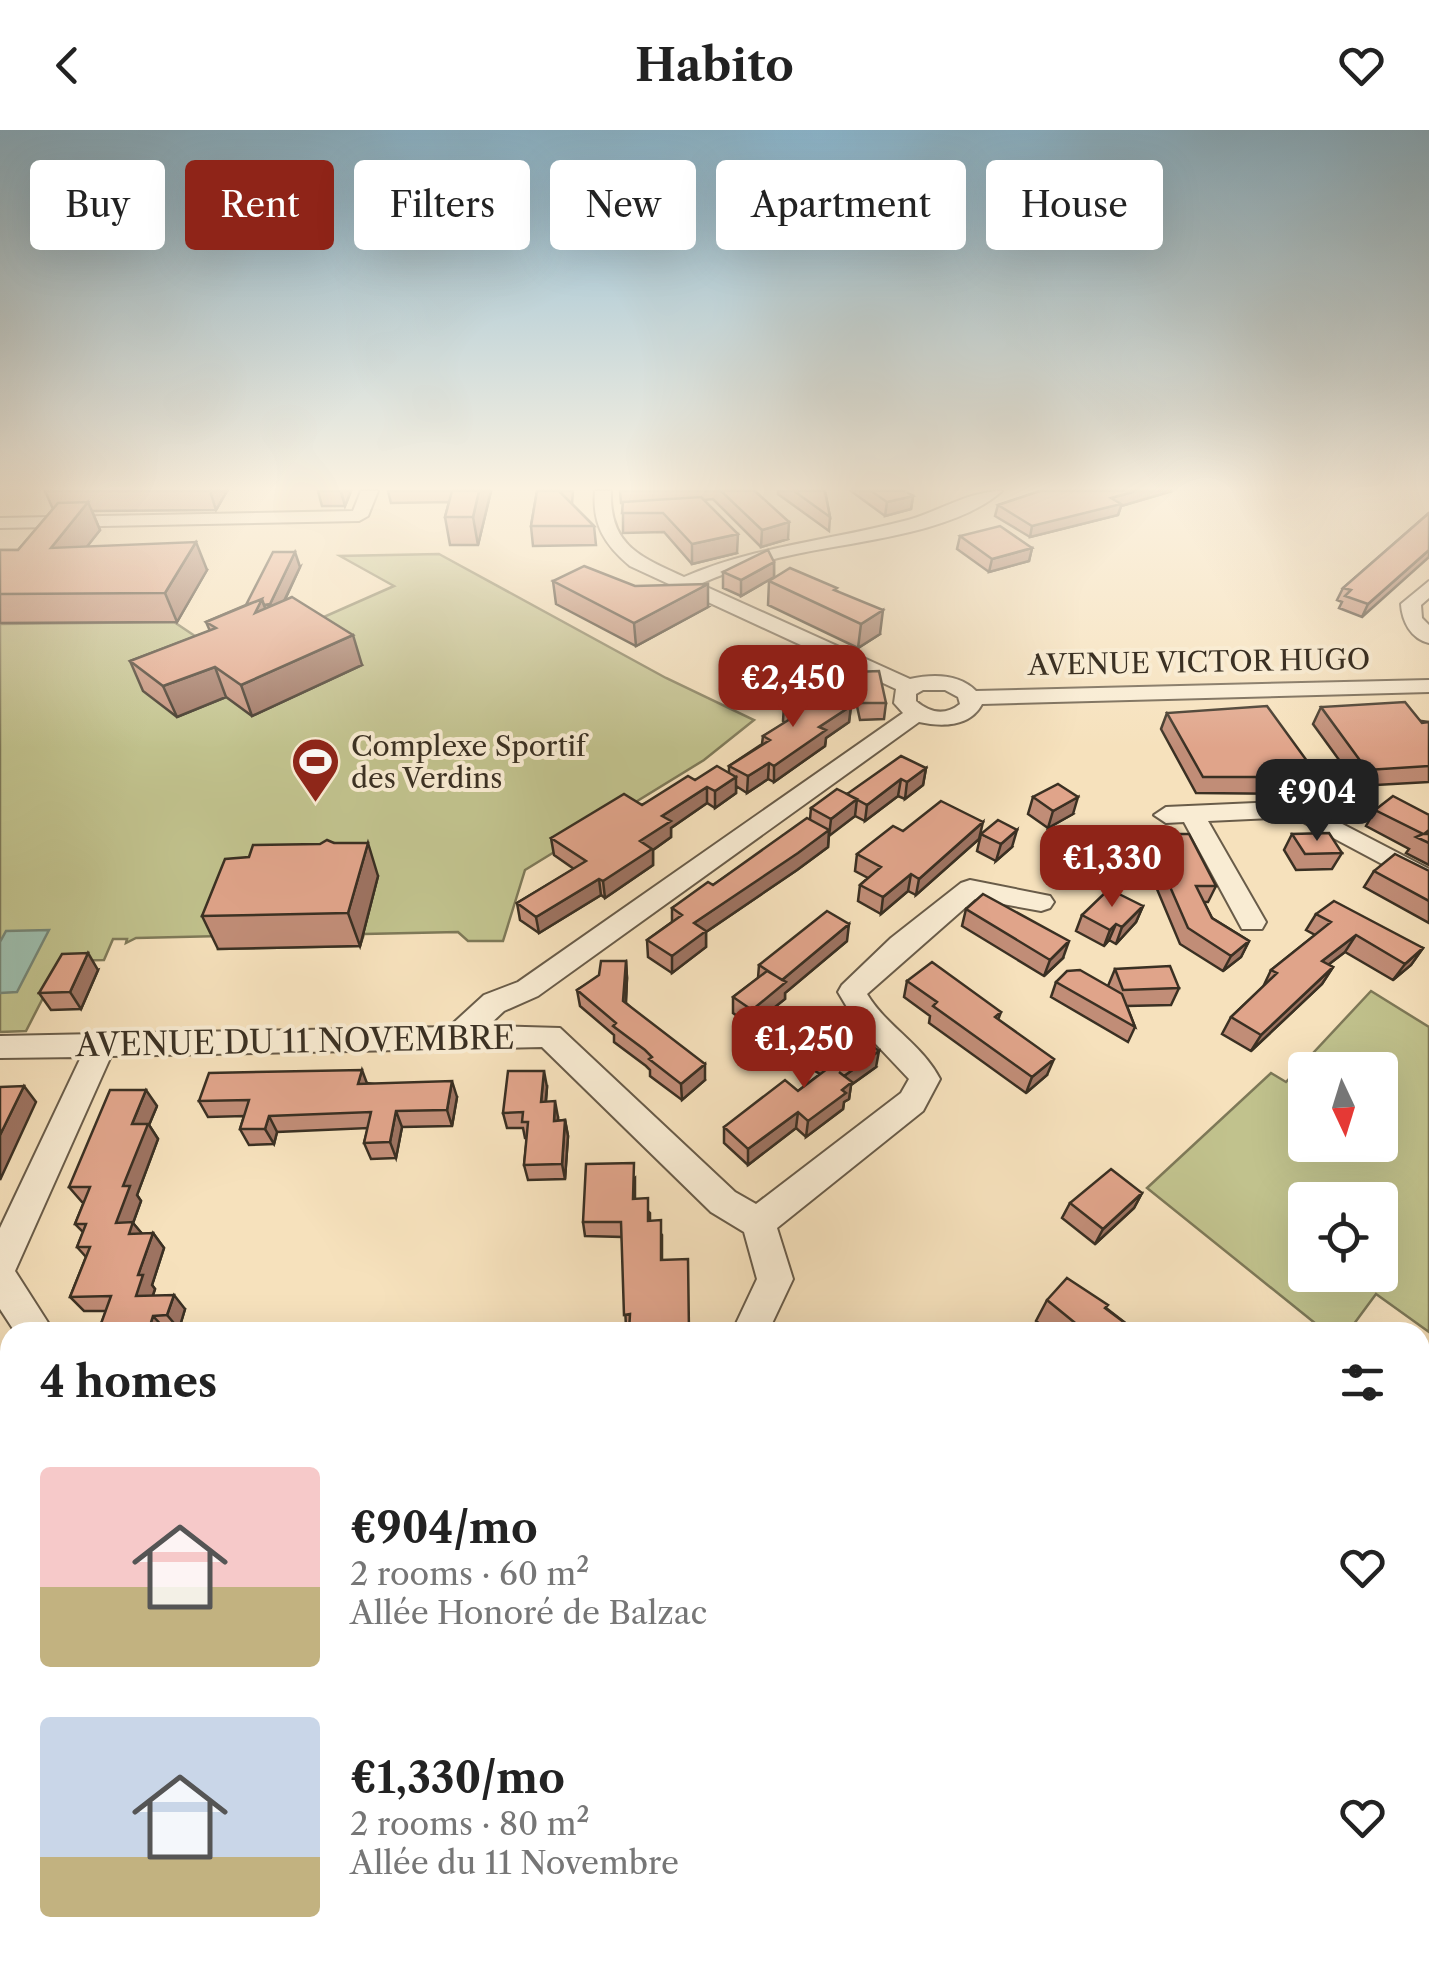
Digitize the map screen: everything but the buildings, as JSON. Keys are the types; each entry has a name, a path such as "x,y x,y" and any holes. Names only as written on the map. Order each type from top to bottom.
{"street":[{"path":"457,1036 494,1003 528,989 917,714 903,697 910,687 667,577"},
{"path":"683,584 699,577"},
{"path":"1429,587 1412,604 1412,619 1429,637"},
{"path":"740,609 762,597"},
{"name":"AVENUE VICTOR HUGO","path":"910,687 944,682 960,688 970,698 1429,686"},
{"name":"AVENUE VICTOR HUGO","path":"917,714 953,718 968,710 970,698"},
{"path":"1252,922 1179,814 1298,809 1429,880"},
{"path":"755,1322 775,1280 758,1222 912,1102 925,1079 916,1059 860,1012 852,992 901,945 970,889 1040,902"},
{"path":"522,1036 528,989"},
{"name":"AVENUE DU 11 NOVEMBRE","path":"0,1047 550,1036 724,1202 758,1222"},
{"path":"0,1266 102,1044"},
{"path":"0,1278 29,1322"}],"green space":[{"name":"Complexe Sportif des Verdins","path":"377,577 480,577 666,678 754,720 704,760 525,870 503,941 468,941 458,932 364,934 360,946 218,949 222,936 136,938 126,943 127,939 113,939 104,960 62,961 26,1031 0,1032 0,624 174,622 195,636 308,624 394,586"},
{"path":"1371,991 1429,1027 1429,1322 1415,1322 1376,1294 1355,1322 1314,1322 1147,1188 1271,1073 1288,1080 1288,1162 1398,1162 1398,1052 1314,1052"}],"shaded area":[{"path":"49,930 17,992 0,993 0,942 6,931"}],"place":[{"name":"Complexe Sportif des Verdins","path":"316,804"}]}
